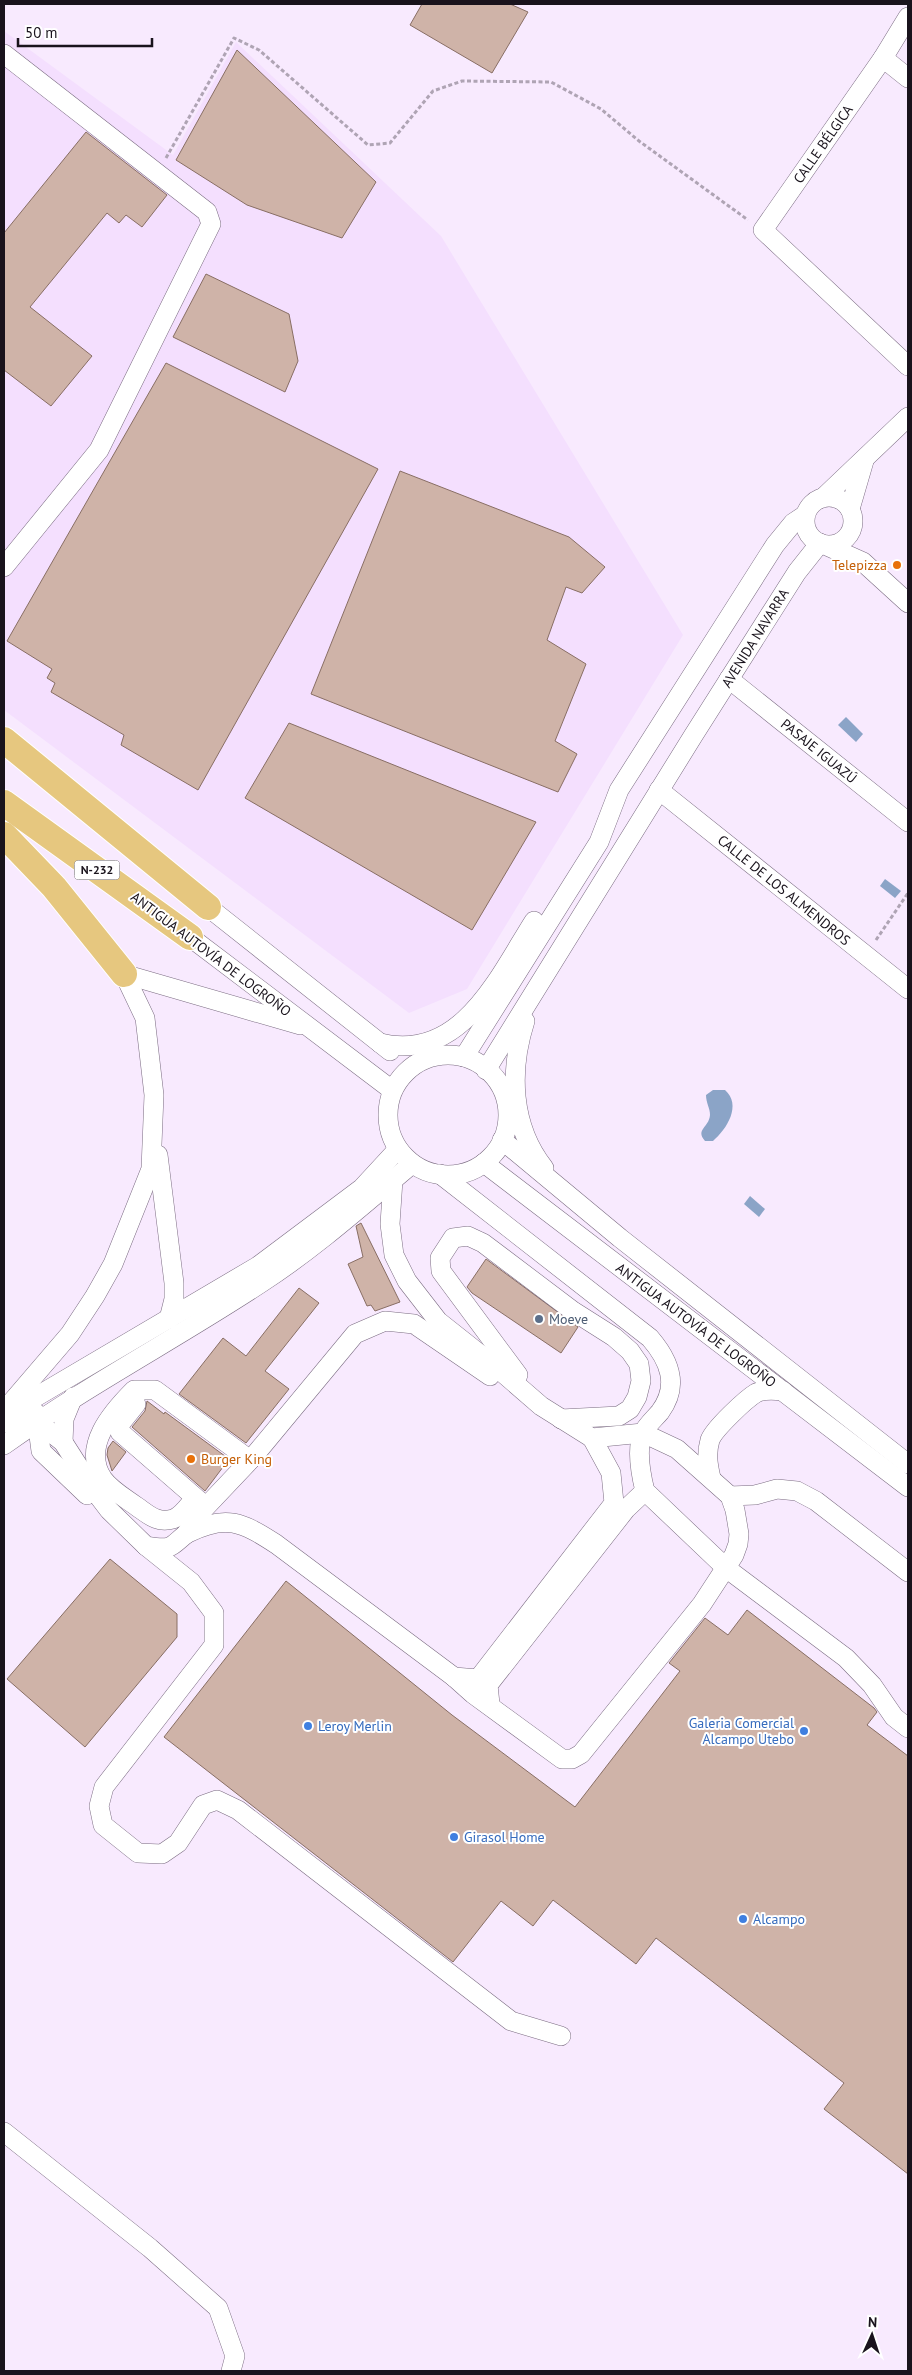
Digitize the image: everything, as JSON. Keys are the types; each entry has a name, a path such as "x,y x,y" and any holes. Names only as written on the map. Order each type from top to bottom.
{"highway":[{"path":"4,740 208,907"},
{"name":"ANTIGUA AUTOVÍA DE LOGROÑO","path":"4,803 190,937"},
{"path":"4,835 54,887 124,974"}],"street":[{"name":"CALLE BÉLGICA","path":"763,230 883,58 908,17"},
{"path":"4,54 207,212 211,224 99,450 4,567"},
{"path":"883,58 908,78"},
{"path":"763,230 908,366"},
{"path":"380,1043 396,1047 413,1046 440,1036 464,1023 481,1004 782,535 805,515 810,505 824,497 908,417"},
{"path":"850,509 866,455"},
{"path":"822,544 832,545 844,540 852,530 854,519 850,509 836,497 824,497"},
{"path":"805,515 807,532 822,544 863,562 908,603"},
{"path":"852,530 863,562"},
{"name":"AVENIDA NAVARRA","path":"537,988 797,572 822,544"},
{"name":"PASAJE IGUAZÚ","path":"729,679 908,822"},
{"path":"464,1057 598,842 619,790"},
{"name":"CALLE DE LOS ALMENDROS","path":"659,790 908,989"},
{"path":"208,907 411,1068"},
{"name":"ANTIGUA AUTOVÍA DE LOGROÑO","path":"190,937 392,1090"},
{"path":"124,974 311,1029"},
{"path":"4,1411 70,1334 95,1296 113,1264 151,1169 154,1095 144,1018 124,974"},
{"path":"486,1070 537,988"},
{"path":"537,988 517,1046 514,1074 516,1104 526,1137 539,1161 558,1185"},
{"path":"440,1055 464,1057 480,1064 494,1077 504,1093 508,1112 506,1131 498,1148 484,1163 468,1172 449,1175 429,1172 412,1164 398,1149 389,1130 387,1110 392,1090 404,1073 420,1061 440,1055"},
{"path":"154,1127 174,1283 174,1299 169,1318"},
{"name":"ANTIGUA AUTOVÍA DE LOGROÑO","path":"502,1140 620,1238 908,1464"},
{"path":"4,1416 258,1266 362,1188 398,1149"},
{"name":"ANTIGUA AUTOVÍA DE LOGROÑO","path":"484,1163 908,1487"},
{"path":"4,1445 73,1397 261,1283 331,1233 412,1164"},
{"path":"440,1174 650,1338 663,1354 670,1372 669,1392 661,1410 643,1433 640,1459 641,1477 646,1491 726,1568 846,1658 872,1685 894,1717 908,1728"},
{"path":"393,1180 391,1240 394,1255 407,1281 438,1321 541,1406 592,1438 611,1473 614,1503 478,1679 454,1677"},
{"path":"541,1406 441,1271 440,1258 453,1238 468,1236 482,1243 573,1311 614,1337 630,1351 638,1364 642,1381 637,1397 630,1409 619,1416 561,1419"},
{"path":"248,1463 155,1390 134,1390 106,1422 97,1445 95,1463 104,1480 150,1517 163,1520 175,1518 200,1502 248,1463 355,1334 385,1321 414,1324 528,1402 541,1406"},
{"path":"41,1451 36,1421 38,1405 56,1386"},
{"path":"711,1478 707,1456 711,1438 757,1392 783,1391"},
{"path":"63,1442 64,1419 73,1397"},
{"path":"200,1502 166,1474 157,1462 120,1432 120,1424 140,1399 150,1398 157,1401 248,1463"},
{"path":"4,1423 36,1421 63,1442 80,1472 109,1510 146,1546 191,1582 214,1612 214,1645 104,1787 99,1806 103,1825 138,1853 162,1854 178,1842 204,1805 217,1800 238,1810 511,2021 561,2036"},
{"path":"146,1546 169,1547 186,1534 207,1525 229,1521 251,1527 562,1759 572,1759 581,1754 602,1730 702,1604 734,1555 739,1534 737,1516 730,1496 677,1449 643,1433 592,1438"},
{"path":"4,1445 27,1446 41,1451 85,1493 109,1510"},
{"path":"730,1496 755,1495 777,1489 797,1491 816,1501 908,1572"},
{"path":"490,1704 488,1685 626,1509 646,1491"},
{"path":"186,1534 200,1502"},
{"path":"4,2132 150,2248 218,2308 236,2356 231,2371"}],"path":[{"path":"158,174 234,38 259,50 368,146 390,143 433,91 462,81 551,82 602,110 639,141 763,230"},
{"path":"865,955 908,893"}],"shaded area":[{"path":"4,31 173,155 236,42 441,236 683,635 467,989 409,1013 4,710"}],"water":[{"path":"846,717 863,734 856,742 838,725"},
{"path":"885,879 901,891 895,898 880,886"},
{"path":"713,1090 725,1090 730,1096 732,1103 731,1117 713,1141 705,1141 701,1134 710,1115 706,1095"},
{"path":"750,1196 765,1209 759,1217 744,1204"}],"building":[{"path":"422,4 510,4 528,12 492,73 410,25"},
{"path":"237,50 376,182 342,238 247,205 176,160"},
{"path":"86,132 167,195 142,227 126,215 119,223 107,213 30,307 92,356 51,406 4,370 4,233"},
{"path":"206,274 289,314 298,361 285,392 173,337"},
{"path":"166,363 378,469 198,790 121,745 124,735 51,692 55,683 47,678 52,669 7,641"},
{"path":"400,471 569,537 605,567 582,593 566,587 547,640 586,664 555,741 577,754 558,792 311,694"},
{"path":"289,723 536,822 472,930 245,798"},
{"path":"361,1223 400,1302 375,1311 371,1305 367,1306 348,1264 363,1257 356,1226"},
{"path":"486,1259 578,1327 561,1353 472,1293 467,1287"},
{"path":"299,1288 319,1303 265,1371 289,1389 246,1443 179,1394 223,1338 246,1356"},
{"path":"147,1401 229,1459 205,1491 132,1427 145,1411"},
{"path":"113,1441 126,1452 112,1471 107,1455 108,1448"},
{"path":"110,1559 177,1614 177,1637 85,1747 7,1679"},
{"path":"286,1581 452,1715 575,1807 680,1671 669,1663 705,1618 728,1635 747,1610 874,1708 877,1712 867,1725 908,1756 908,2174 824,2109 844,2083 656,1938 636,1964 553,1900 533,1926 501,1901 453,1962 164,1737"}],"place":[{"name":"Telepizza","path":"897,565"},
{"name":"Moeve","path":"539,1319"},
{"name":"Burger King","path":"191,1459"},
{"name":"Leroy Merlin","path":"308,1726"},
{"name":"Galeria Comercial Alcampo Utebo","path":"804,1731"},
{"name":"Girasol Home","path":"454,1837"},
{"name":"Alcampo","path":"743,1919"}]}
